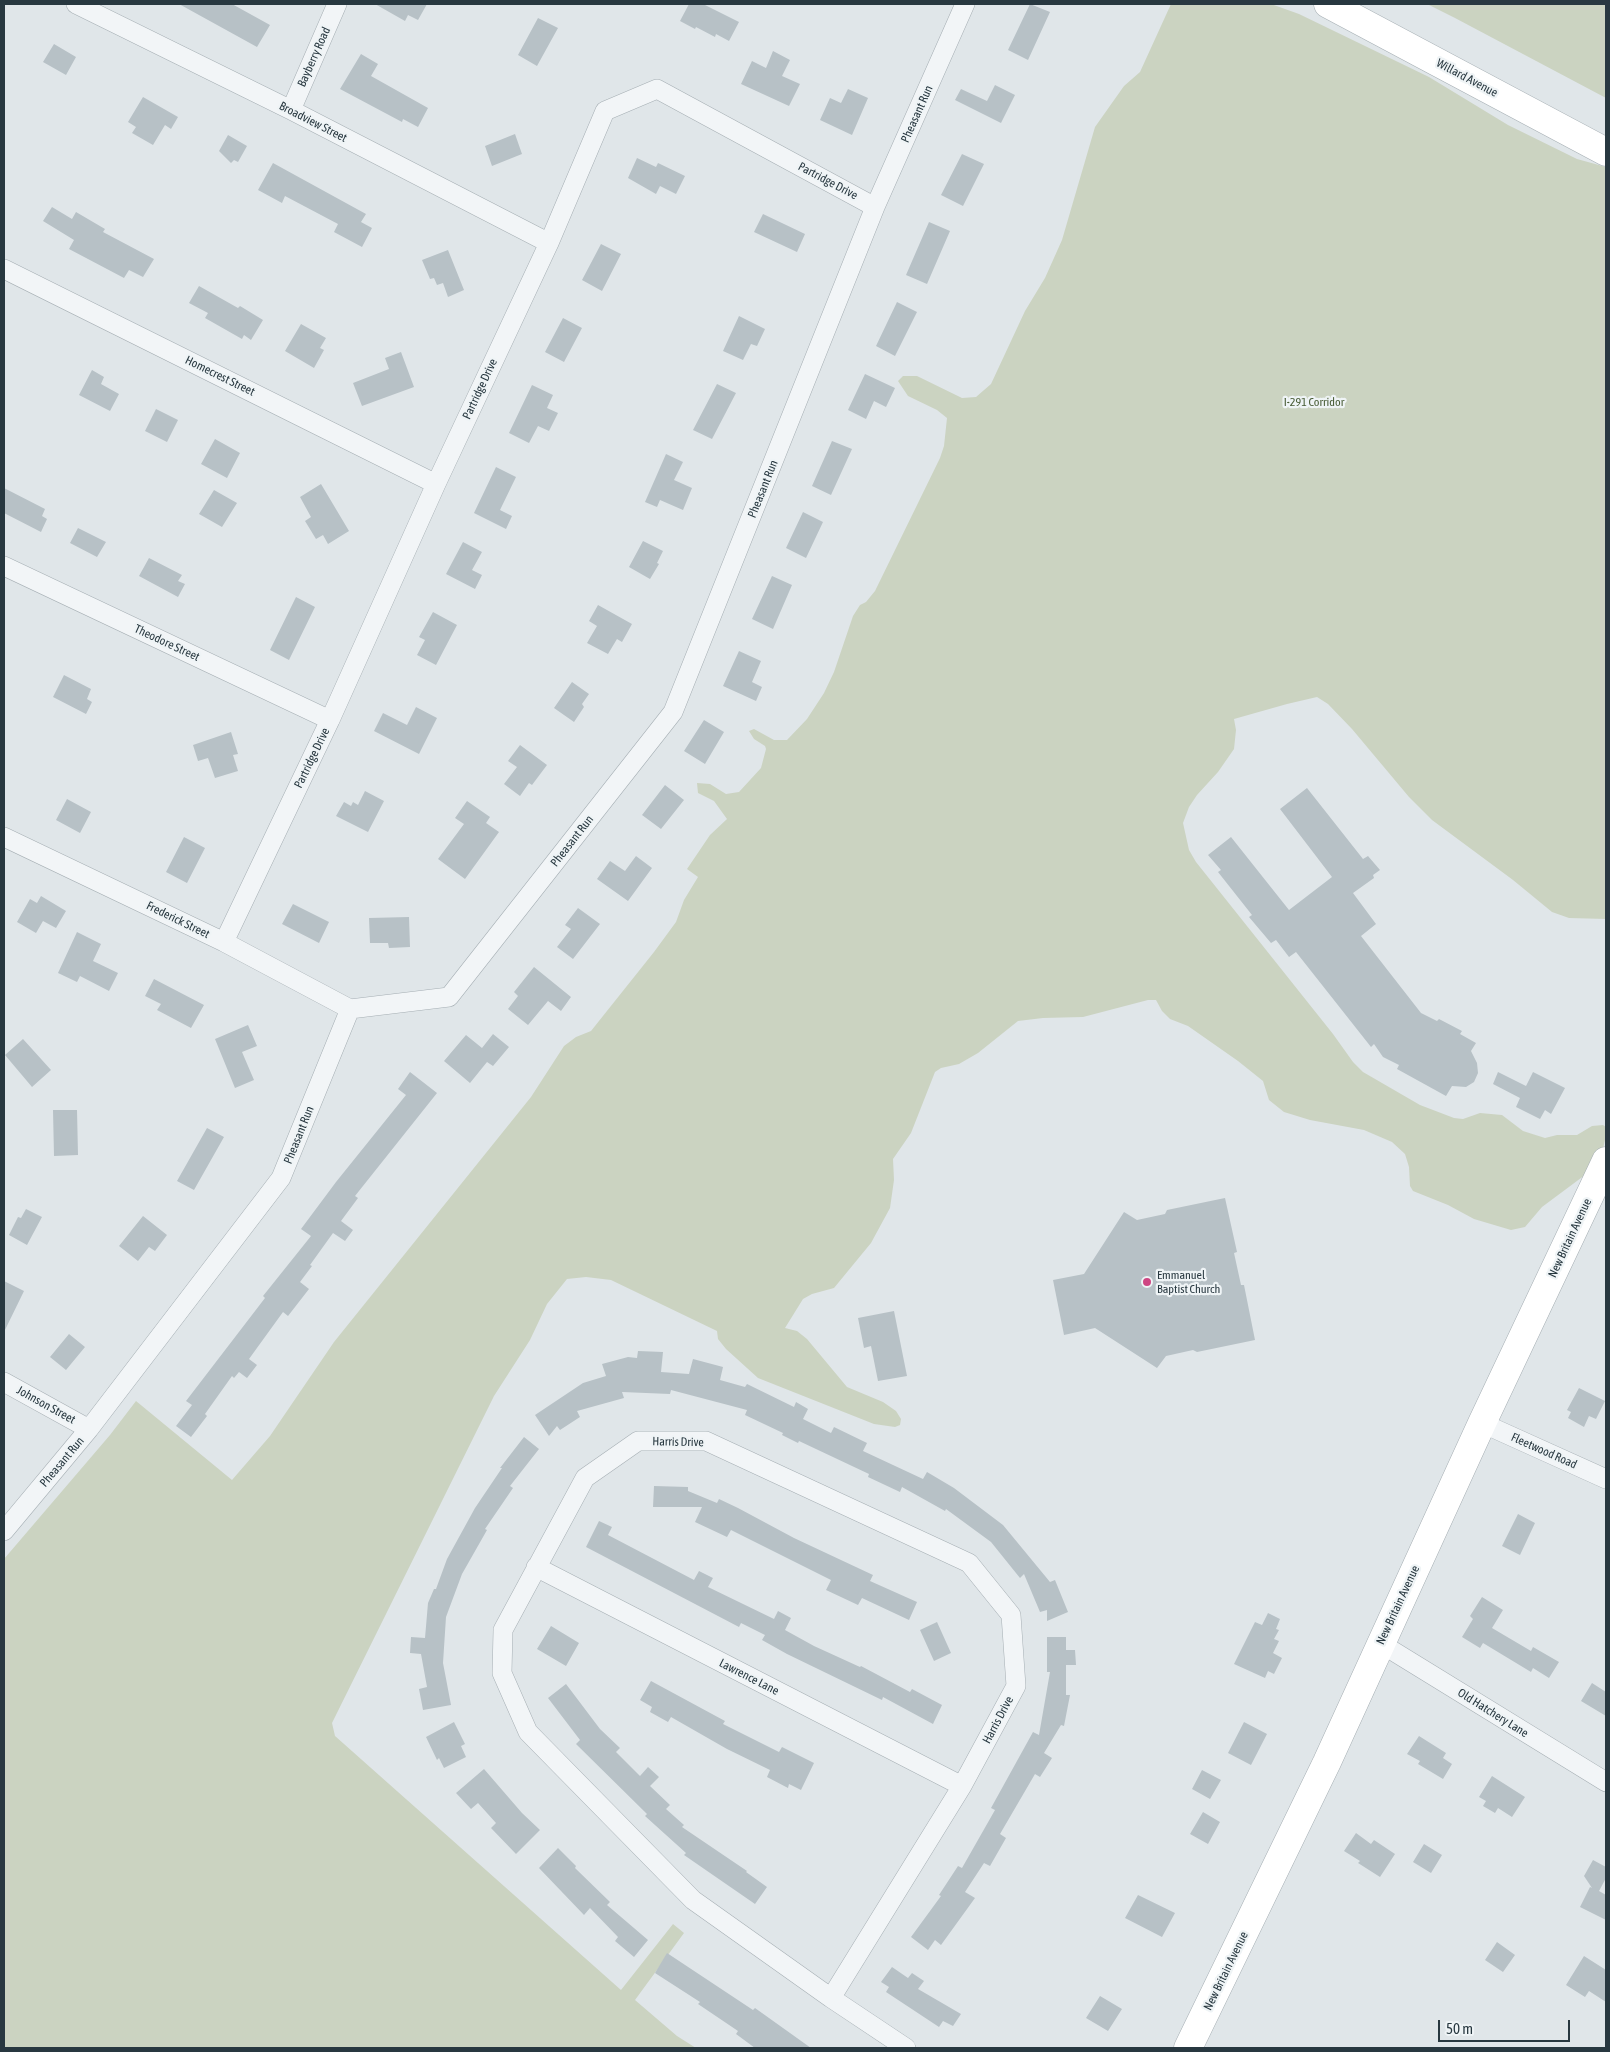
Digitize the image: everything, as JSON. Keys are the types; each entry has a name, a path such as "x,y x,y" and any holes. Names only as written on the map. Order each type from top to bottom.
{"main road":[{"name":"Willard Avenue","path":"1328,4 1606,152"},
{"name":"New Britain Avenue","path":"1188,2048 1291,1838 1482,1423 1606,1160"}],"street":[{"name":"Broadview Street","path":"76,4 290,110 549,243"},
{"name":"Bayberry Road","path":"290,110 337,4"},
{"name":"Pheasant Run","path":"4,1532 89,1429 281,1178 350,1008 449,997 673,712 875,207 966,4"},
{"name":"Partridge Drive","path":"224,942 330,720 436,484 549,243 605,112 657,89 875,207"},
{"name":"Homecrest Street","path":"4,269 436,484"},
{"name":"Theodore Street","path":"4,566 330,720"},
{"name":"Frederick Street","path":"4,836 224,942 350,1008"},
{"name":"Johnson Street","path":"4,1382 89,1429"},
{"name":"Fleetwood Road","path":"1482,1423 1606,1479"},
{"name":"Harris Drive","path":"831,1998 962,1786 1016,1686 1012,1615 969,1563 706,1441 638,1441 585,1478 503,1630 502,1673 528,1732 693,1900 831,1998 906,2048"},
{"name":"Lawrence Lane","path":"536,1567 962,1786"},
{"name":"Old Hatchery Lane","path":"1380,1643 1606,1782"}],"green space":[{"name":"I-291 Corridor","path":"1171,4 1271,4 1299,14 1429,77 1508,125 1577,159 1606,167 1606,919 1569,918 1552,912 1513,880 1432,820 1409,797 1352,729 1328,704 1317,697 1234,719 1236,730 1234,749 1218,772 1197,795 1189,807 1183,823 1189,850 1196,862 1333,1034 1353,1062 1363,1072 1420,1105 1454,1118 1463,1119 1480,1113 1502,1115 1523,1131 1545,1138 1557,1135 1577,1135 1592,1126 1603,1125 1606,1127 1606,1135 1603,1149 1585,1175 1542,1207 1525,1227 1511,1230 1474,1219 1448,1205 1413,1191 1410,1186 1409,1167 1405,1154 1392,1142 1364,1130 1310,1120 1284,1112 1269,1100 1263,1081 1188,1026 1170,1019 1162,1011 1156,1000 1148,1000 1083,1017 1018,1021 978,1053 959,1064 941,1068 935,1072 911,1133 893,1159 894,1180 890,1208 871,1243 834,1288 812,1294 803,1299 785,1328 797,1331 807,1339 847,1387 883,1402 896,1411 901,1419 900,1425 895,1427 874,1424 758,1378 726,1349 718,1339 717,1331 611,1280 586,1277 567,1279 547,1304 530,1340 494,1396 332,1723 335,1736 621,1990 673,1924 684,1933 635,2000 677,2036 696,2048 4,2048 4,1559 110,1435 136,1401 232,1480 270,1436 334,1342 531,1097 564,1046 576,1037 591,1031 654,952 676,922 684,900 698,877 687,869 710,835 727,819 714,801 698,793 697,783 710,784 726,794 739,792 761,768 766,749 765,746 754,739 749,731 754,729 774,740 787,740 807,719 824,693 834,672 853,616 860,605 866,602 875,591 940,458 944,446 947,418 937,410 908,396 898,381 903,376 917,376 962,398 976,397 991,384 1025,311 1045,278 1062,240 1095,127 1124,86 1140,72"},
{"path":"1427,4 1606,4 1606,98 1455,18"}],"building":[{"path":"179,4 232,4 270,25 257,47"},
{"path":"375,4 427,4 418,20 408,15 405,21"},
{"path":"689,4 703,4 739,22 729,41 716,34 715,37 696,27 695,29 680,21"},
{"path":"1030,4 1050,12 1028,60 1008,50"},
{"path":"538,18 558,28 537,66 518,55"},
{"path":"54,44 76,57 66,75 43,62"},
{"path":"773,51 790,60 782,76 800,84 789,106 741,84 752,61 766,68"},
{"path":"361,54 378,64 371,76 428,108 418,127 403,119 402,122 340,89"},
{"path":"995,85 1015,95 1001,123 955,100 961,89 987,101"},
{"path":"848,89 868,98 852,135 820,120 830,98 841,103"},
{"path":"143,97 178,117 171,129 165,125 153,145 132,133 136,127 128,122"},
{"path":"515,134 522,154 492,166 485,146"},
{"path":"228,135 247,146 238,162 234,160 231,163 219,151"},
{"path":"962,154 984,164 963,206 941,195"},
{"path":"637,158 656,167 658,163 685,176 676,194 660,186 656,194 628,178"},
{"path":"273,163 366,214 361,222 372,228 362,247 334,232 338,224 285,196 282,203 258,190"},
{"path":"52,207 72,219 76,212 105,229 103,232 154,259 143,277 129,270 124,278 69,249 74,240 43,221"},
{"path":"763,214 805,234 797,252 754,232"},
{"path":"929,222 950,231 927,284 906,275"},
{"path":"601,244 621,254 602,291 582,280"},
{"path":"448,250 464,290 448,297 443,283 437,285 434,278 430,279 422,260"},
{"path":"199,286 238,308 240,306 263,320 251,340 244,335 242,339 205,318 208,313 189,303"},
{"path":"897,302 917,312 895,356 876,346"},
{"path":"739,316 765,329 757,346 751,344 743,360 723,351"},
{"path":"563,318 582,328 564,362 545,352"},
{"path":"301,324 326,338 320,348 324,350 314,368 285,351"},
{"path":"401,352 414,387 362,406 353,383 389,369 385,358"},
{"path":"92,370 104,377 101,384 119,394 110,411 79,395"},
{"path":"865,374 895,388 886,407 874,401 866,419 848,410"},
{"path":"717,384 736,393 712,439 693,430"},
{"path":"532,385 553,395 547,408 558,413 549,431 538,426 529,443 509,433"},
{"path":"156,409 178,420 167,442 145,431"},
{"path":"215,439 240,453 227,478 201,464"},
{"path":"832,441 852,449 831,495 812,486"},
{"path":"666,454 683,462 674,480 692,488 683,510 660,500 657,507 645,502"},
{"path":"496,467 516,477 500,510 512,516 506,529 474,513"},
{"path":"321,484 349,531 328,544 323,535 316,539 305,521 311,517 300,497"},
{"path":"4,488 45,509 42,516 47,519 41,532 4,513"},
{"path":"214,490 237,503 222,527 199,514"},
{"path":"803,512 823,522 806,558 786,548"},
{"path":"78,528 106,542 97,557 70,543"},
{"path":"643,541 663,551 657,563 659,564 650,579 629,567"},
{"path":"463,542 482,552 472,570 482,575 475,589 446,574"},
{"path":"149,558 182,575 178,581 185,584 178,597 139,576"},
{"path":"772,576 792,585 773,629 752,619"},
{"path":"296,597 315,607 289,660 270,650"},
{"path":"598,605 632,624 622,642 617,639 608,654 587,643 597,626 589,621"},
{"path":"433,612 457,625 436,665 417,655 425,640 419,637"},
{"path":"739,651 761,661 752,682 762,687 756,701 723,686"},
{"path":"64,675 91,689 87,699 92,702 86,714 53,697"},
{"path":"572,682 589,694 582,704 584,707 574,722 554,708"},
{"path":"416,707 437,718 419,754 374,731 383,713 407,725"},
{"path":"704,720 724,732 705,764 684,751"},
{"path":"231,732 238,754 233,755 238,771 215,778 208,758 198,761 193,745"},
{"path":"520,745 547,765 532,785 529,783 520,796 504,784 517,767 508,761"},
{"path":"665,785 684,800 661,829 642,815"},
{"path":"1307,788 1363,859 1368,856 1380,870 1373,875 1374,878 1353,893 1376,924 1361,936 1421,1013 1437,1021 1439,1019 1462,1031 1460,1034 1476,1043 1471,1051 1477,1063 1478,1073 1474,1082 1466,1087 1452,1086 1446,1096 1397,1069 1399,1065 1383,1057 1374,1044 1371,1047 1296,952 1289,957 1276,940 1271,943 1249,917 1252,915 1218,872 1221,870 1208,855 1231,837 1289,910 1332,877 1280,809"},
{"path":"365,791 384,801 368,832 336,816 344,802 351,806 353,802 358,805"},
{"path":"67,799 91,812 80,833 56,820"},
{"path":"467,801 490,817 486,823 499,832 465,879 438,859 464,824 455,818"},
{"path":"184,837 205,848 187,883 166,872"},
{"path":"636,856 652,868 628,901 597,879 610,861 625,871"},
{"path":"41,896 66,911 56,928 43,921 36,933 17,922 30,899 37,903"},
{"path":"293,904 329,922 319,943 282,924"},
{"path":"578,908 600,924 573,959 557,947 571,929 565,925"},
{"path":"409,917 410,947 389,948 388,943 370,943 369,918"},
{"path":"77,932 101,944 93,961 118,973 109,991 80,976 77,982 58,973"},
{"path":"534,967 571,997 561,1011 548,1001 528,1025 508,1009 518,996 514,992"},
{"path":"154,979 204,1005 191,1028 157,1010 161,1004 145,996"},
{"path":"248,1025 257,1046 242,1052 254,1080 235,1088 215,1039"},
{"path":"493,1034 509,1047 493,1066 487,1062 470,1083 444,1061 466,1035 482,1048"},
{"path":"23,1039 51,1070 32,1087 5,1055"},
{"path":"410,1072 437,1093 355,1196 358,1198 341,1221 353,1230 345,1241 333,1233 310,1265 312,1266 300,1282 309,1289 288,1316 283,1312 249,1359 257,1365 247,1378 239,1372 234,1378 232,1376 205,1414 207,1416 191,1437 176,1426 192,1405 186,1401 265,1298 263,1296 311,1236 301,1229 406,1095 398,1089"},
{"path":"1498,1072 1526,1086 1533,1072 1565,1088 1551,1114 1545,1110 1540,1119 1516,1107 1520,1098 1493,1084"},
{"path":"53,1110 77,1110 78,1155 54,1156"},
{"path":"207,1128 224,1137 194,1190 177,1181"},
{"name":"Emmanuel Baptist Church","path":"1225,1198 1237,1252 1234,1253 1241,1285 1244,1285 1255,1340 1197,1352 1193,1350 1166,1356 1157,1368 1095,1328 1064,1335 1053,1280 1084,1274 1124,1212 1137,1220 1165,1214 1167,1210"},
{"path":"26,1209 42,1217 27,1245 9,1235 18,1217 21,1218"},
{"path":"143,1216 167,1235 155,1251 149,1247 138,1261 119,1246"},
{"path":"4,1281 24,1291 4,1332"},
{"path":"894,1311 907,1376 878,1381 871,1346 864,1348 858,1318"},
{"path":"69,1334 85,1347 66,1370 50,1357"},
{"path":"638,1351 663,1352 661,1372 689,1374 693,1359 723,1367 720,1380 745,1387 747,1384 794,1407 796,1402 808,1409 803,1419 831,1433 834,1427 867,1443 863,1451 923,1479 927,1472 954,1488 1003,1525 1050,1582 1055,1580 1068,1612 1047,1621 1047,1610 1040,1612 1024,1574 1020,1578 991,1542 946,1509 945,1511 902,1487 900,1492 868,1477 869,1474 799,1441 798,1443 782,1435 783,1433 745,1415 747,1410 671,1390 670,1394 622,1392 624,1398 577,1411 580,1417 560,1430 557,1426 549,1436 535,1415 583,1383 606,1376 602,1364 628,1357 637,1358"},
{"path":"1579,1388 1605,1401 1596,1419 1589,1416 1584,1427 1568,1418 1571,1412 1567,1410"},
{"path":"524,1437 539,1449 510,1486 513,1488 485,1529 487,1530 462,1574 446,1617 443,1663 451,1705 423,1710 419,1689 427,1687 421,1654 410,1653 411,1637 425,1638 428,1603 434,1589 436,1589 447,1559 475,1508 502,1468 500,1468"},
{"path":"654,1486 688,1487 688,1491 717,1503 719,1499 794,1538 873,1575 870,1581 917,1602 909,1620 862,1598 858,1605 826,1590 831,1580 731,1530 727,1537 695,1522 702,1507 653,1507"},
{"path":"1518,1514 1535,1523 1520,1555 1502,1546"},
{"path":"599,1521 612,1527 608,1535 694,1580 699,1571 713,1578 708,1587 774,1619 778,1611 791,1618 785,1630 814,1646 861,1666 910,1692 912,1689 942,1705 933,1724 883,1697 882,1700 787,1654 762,1640 765,1635 741,1623 739,1627 586,1547"},
{"path":"1482,1597 1503,1610 1492,1628 1531,1651 1533,1647 1559,1662 1549,1678 1533,1668 1531,1672 1483,1643 1480,1648 1462,1637 1473,1619 1470,1616"},
{"path":"1268,1613 1280,1619 1276,1629 1279,1630 1274,1639 1279,1641 1273,1653 1282,1658 1274,1674 1268,1671 1265,1678 1234,1664 1255,1622 1262,1625"},
{"path":"937,1622 951,1653 934,1661 920,1630"},
{"path":"551,1626 579,1643 566,1666 537,1649"},
{"path":"1047,1637 1066,1637 1066,1650 1075,1650 1076,1665 1066,1665 1066,1695 1070,1695 1064,1726 1061,1725 1044,1753 1052,1758 1040,1777 1035,1774 1000,1834 1006,1838 990,1866 984,1863 965,1892 975,1898 941,1945 935,1940 928,1950 911,1937 941,1896 939,1895 958,1866 962,1868 995,1810 991,1808 1033,1732 1039,1735 1050,1672 1047,1672"},
{"path":"651,1681 725,1721 723,1724 779,1752 782,1747 814,1763 801,1790 789,1784 788,1788 767,1777 770,1770 727,1749 671,1717 668,1722 650,1712 652,1707 640,1700"},
{"path":"1592,1683 1606,1692 1606,1716 1581,1701"},
{"path":"566,1684 600,1729 620,1748 616,1752 640,1776 648,1767 659,1777 650,1786 670,1805 666,1809 684,1825 682,1827 747,1871 767,1887 755,1904 684,1855 686,1853 645,1816 647,1814 576,1744 580,1740 548,1698"},
{"path":"454,1722 465,1744 461,1746 466,1757 444,1768 439,1758 437,1760 426,1737"},
{"path":"1244,1722 1267,1734 1251,1765 1228,1753"},
{"path":"1419,1736 1446,1753 1443,1758 1452,1764 1443,1779 1418,1764 1420,1761 1407,1754"},
{"path":"484,1769 522,1813 540,1830 516,1854 491,1828 496,1823 478,1803 471,1809 456,1793"},
{"path":"1202,1770 1221,1780 1210,1799 1192,1789"},
{"path":"1492,1776 1525,1797 1512,1817 1498,1808 1495,1813 1483,1806 1486,1801 1479,1797"},
{"path":"1203,1812 1220,1822 1208,1844 1190,1834"},
{"path":"1356,1833 1371,1844 1374,1840 1395,1854 1380,1877 1358,1863 1360,1861 1344,1851"},
{"path":"1424,1844 1442,1855 1431,1873 1413,1862"},
{"path":"558,1848 576,1866 575,1868 610,1902 607,1905 648,1940 634,1957 615,1941 618,1937 590,1908 584,1915 539,1868"},
{"path":"1593,1860 1606,1867 1606,1878 1599,1891 1606,1895 1606,1920 1580,1907 1590,1887 1592,1888 1584,1876"},
{"path":"1138,1895 1175,1913 1162,1937 1125,1918"},
{"path":"1497,1942 1515,1955 1503,1972 1485,1960"},
{"path":"667,1953 753,2010 755,2008 811,2048 755,2048 736,2034 738,2031 698,2004 700,2002 655,1973"},
{"path":"1584,1956 1606,1970 1606,2002 1589,1991 1585,1997 1566,1985"},
{"path":"892,1967 908,1978 912,1973 924,1981 918,1989 961,2014 953,2026 943,2021 939,2027 886,1992 889,1987 881,1982"},
{"path":"1100,1996 1122,2009 1108,2031 1086,2018"}],"place":[{"name":"Emmanuel Baptist Church","path":"1147,1282"}]}
